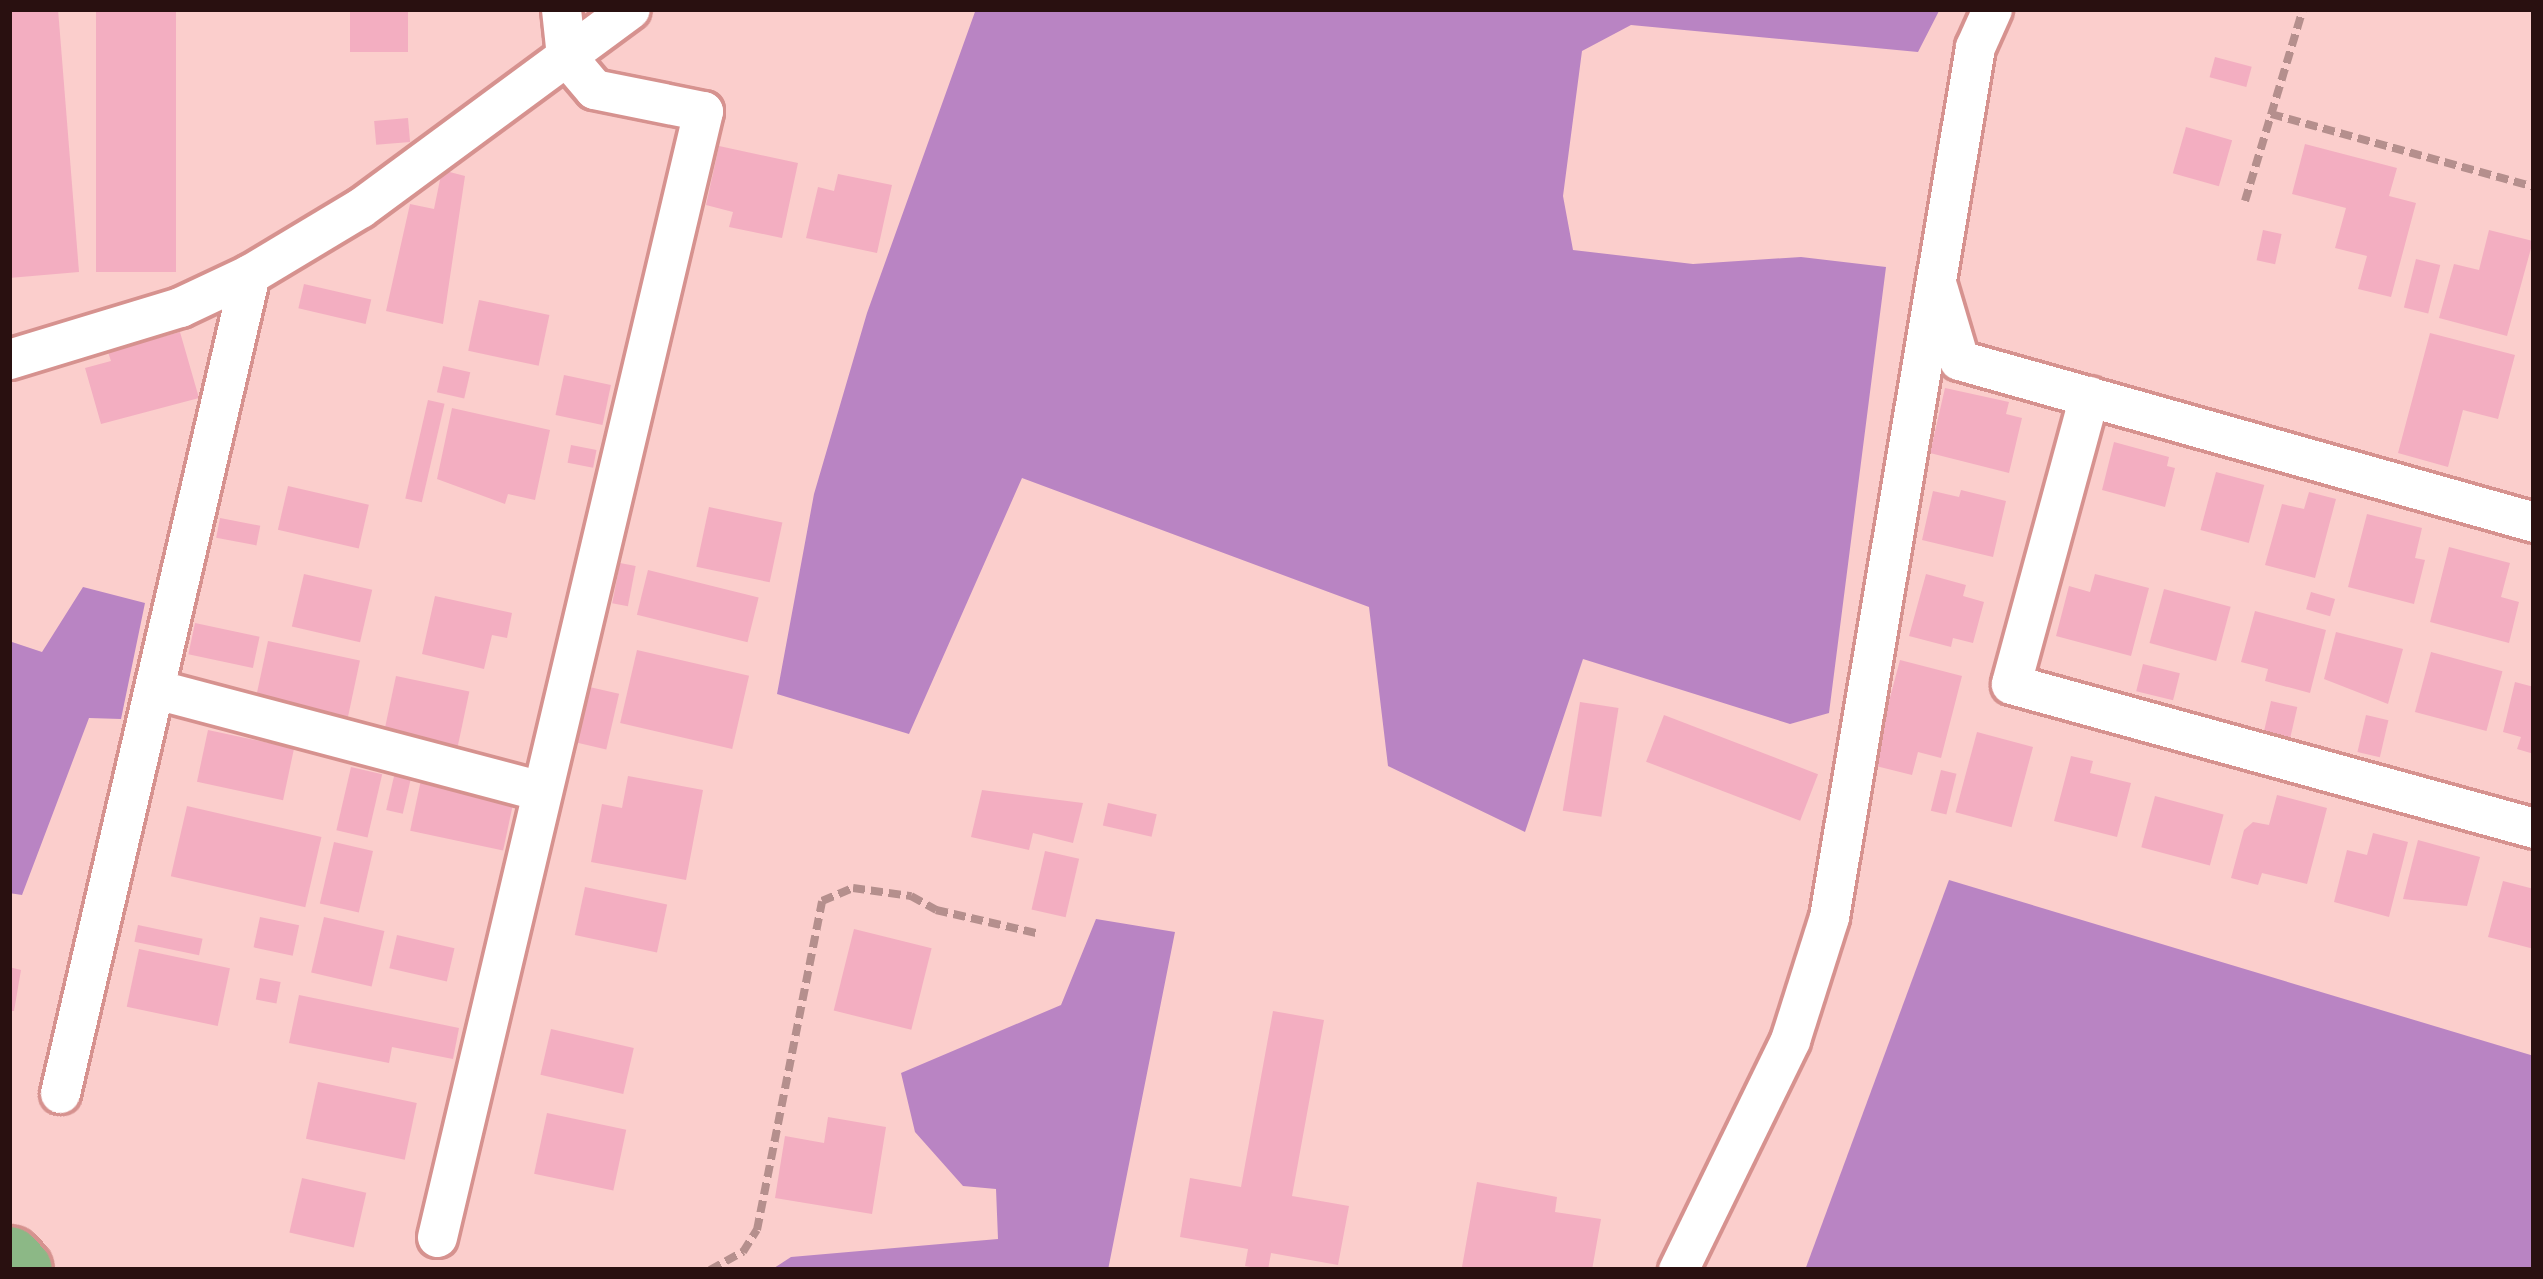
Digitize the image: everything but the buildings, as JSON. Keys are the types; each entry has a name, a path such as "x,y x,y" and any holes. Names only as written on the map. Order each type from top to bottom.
{"highway":[{"path":"9,1258 20,1270"}],"street":[{"path":"437,1237 703,111 594,88 566,56 561,9"},
{"path":"9,359 180,307 250,274 360,208 630,9"},
{"path":"1678,1270 1790,1040 1828,917 1975,47 1992,9"},
{"path":"60,1093 158,691 250,274"},
{"path":"1935,278 1959,360 2534,522"},
{"path":"2089,396 2011,684 2534,828"},
{"path":"158,691 542,791"}],"path":[{"path":"2245,201 2303,9"},
{"path":"2271,114 2534,187"},
{"path":"710,1270 743,1252 757,1230 823,901 853,888 911,896 936,910 1036,933"}],"shaded area":[{"path":"976,9 1940,9 1918,52 1631,25 1582,51 1563,196 1573,250 1693,264 1801,257 1886,267 1829,713 1790,724 1583,659 1525,832 1388,766 1369,607 1022,478 909,734 777,694 814,494 867,313"},
{"path":"83,587 145,603 121,719 89,718 22,895 9,893 9,641 42,652"},
{"path":"1949,880 2534,1056 2534,1270 1805,1270"},
{"path":"1096,919 1175,932 1108,1270 771,1270 791,1257 998,1239 996,1189 963,1186 915,1132 901,1073 1061,1005"}]}
